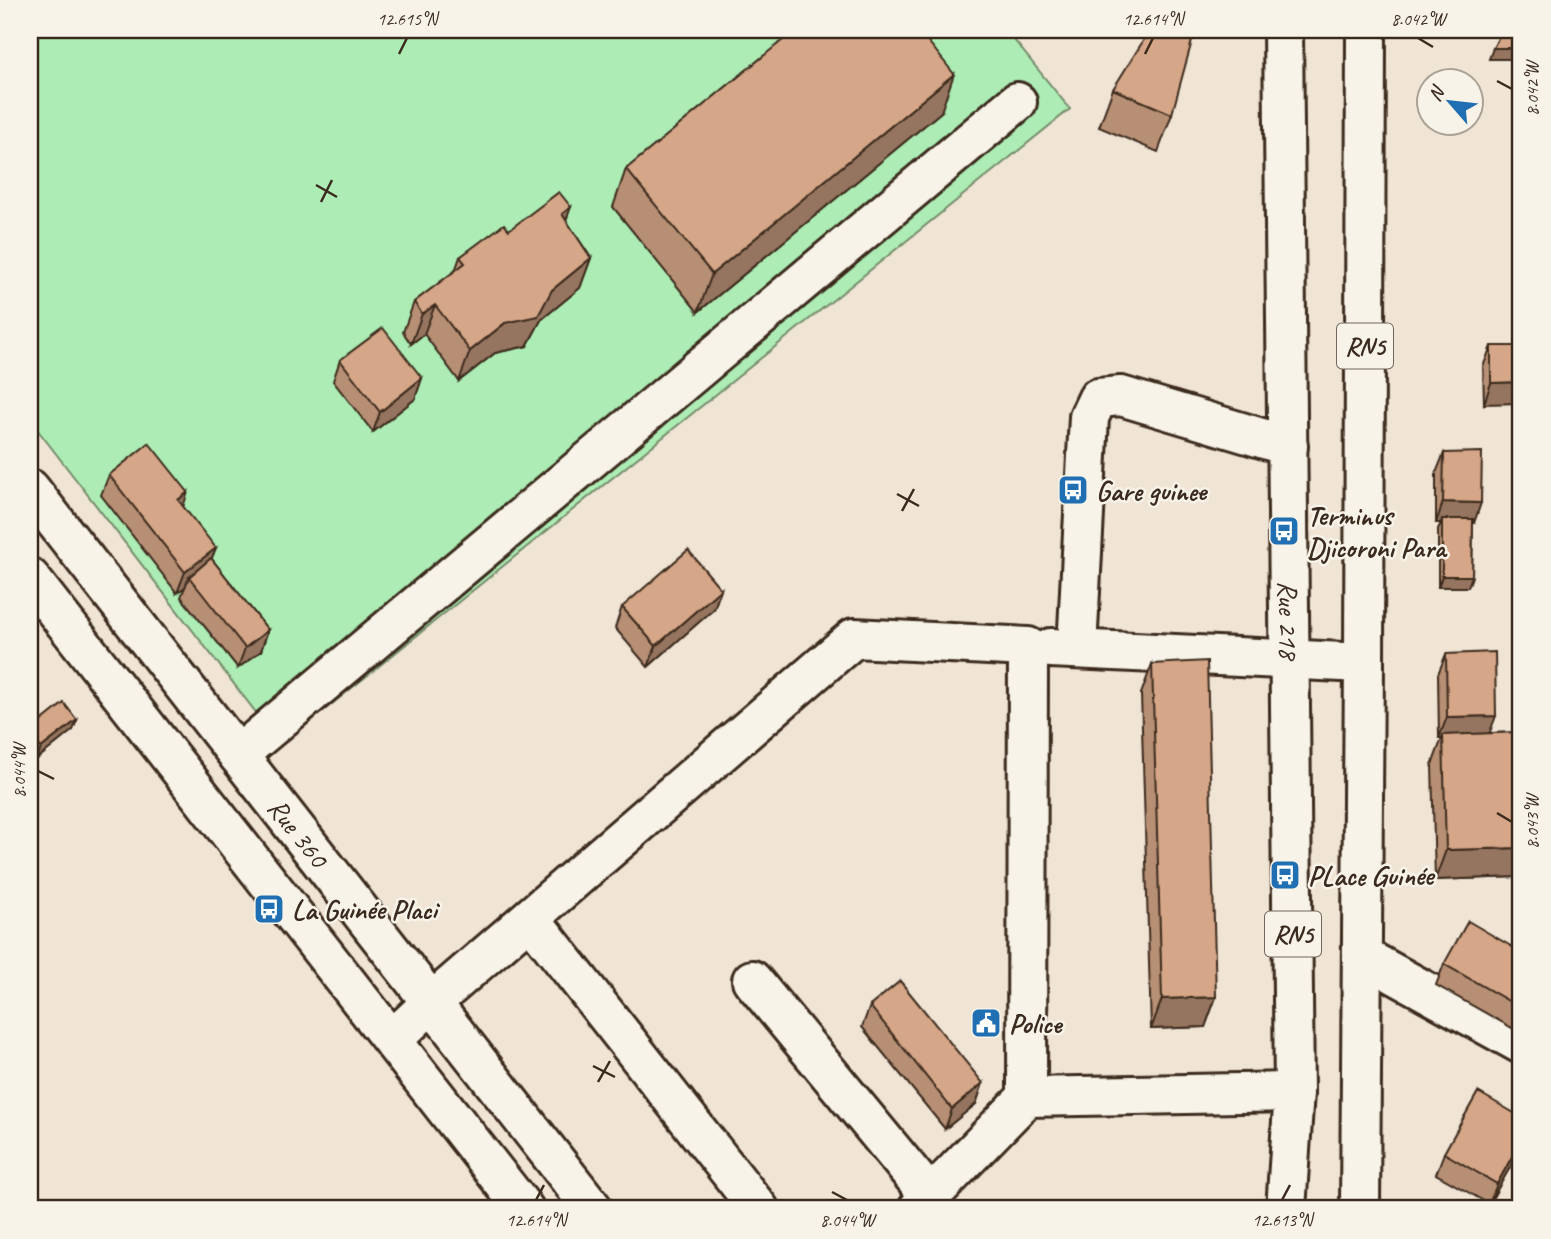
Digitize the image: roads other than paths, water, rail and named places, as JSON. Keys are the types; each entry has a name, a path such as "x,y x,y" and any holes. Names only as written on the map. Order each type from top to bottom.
{"main road":[{"name":"Rue 218","path":"1283,30 1294,1091 1286,1209"},
{"name":"RN5","path":"1360,1209 1366,30"},
{"path":"238,755 1017,102"},
{"path":"1077,649 1089,417 1098,398 1121,396 1288,446"},
{"name":"Rue 360","path":"30,489 593,1209"},
{"name":"Rue 360","path":"36,594 524,1209"},
{"path":"392,1040 432,1002 854,638 1364,663"},
{"path":"752,980 924,1203 1027,1097 1028,647"},
{"path":"530,918 759,1209"},
{"path":"1362,956 1521,1044"},
{"path":"1027,1097 1294,1091"}],"place":[{"name":"Gare guinee","path":"1073,490"},
{"name":"Terminus Djicoroni Para","path":"1284,531"},
{"name":"PLace Guinée","path":"1285,875"},
{"name":"La Guinée Placi","path":"269,909"},
{"name":"Police","path":"986,1023"}]}
